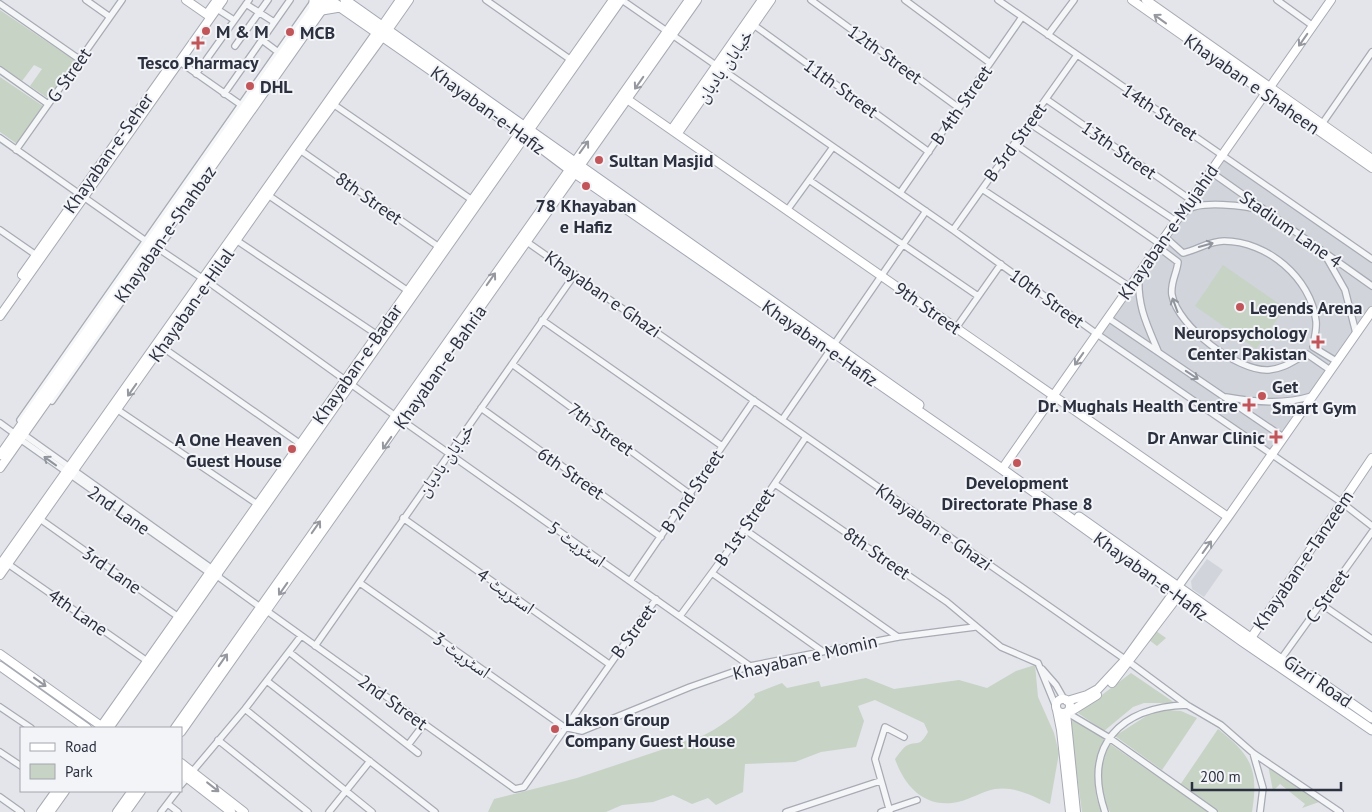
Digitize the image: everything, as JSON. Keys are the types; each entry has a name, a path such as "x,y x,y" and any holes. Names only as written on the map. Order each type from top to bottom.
{"main road":[{"path":"186,0 209,15 217,9 223,0"},
{"name":"Khayaban-e-Seher","path":"0,308 36,255 180,62 217,0"},
{"name":"Khayaban-e-Shahbaz","path":"0,455 20,436 158,248 234,129 318,6 320,0"},
{"name":"Khayaban-e-Shahbaz","path":"0,468 146,241 234,129 243,106 280,53 318,6 330,0"},
{"name":"Khayaban-e-Hafiz","path":"330,0 344,2 382,31 525,131 573,171 1004,467 1178,591 1282,662 1310,684"},
{"name":"Khayaban-e-Hilal","path":"0,576 4,565 40,519 70,470 118,410 154,352 162,347 204,279 236,240 248,219 268,195 300,150 314,125 333,104 382,31 400,0"},
{"path":"4,565 314,125 382,31 409,0"},
{"name":"Khayaban-e-Badar","path":"525,131 613,0"},
{"name":"Khayaban-e-Badar","path":"105,727 215,574 525,131 621,0"},
{"name":"Khayaban-e-Bahria","path":"669,34 688,0"},
{"name":"Khayaban-e-Bahria","path":"182,730 211,684 264,609 403,421 527,242 579,162 669,34 698,0"},
{"name":"خیابان بادبان","path":"751,23 762,0"},
{"name":"خیابان بادبان","path":"675,131 751,23 771,0"},
{"name":"Khayaban e Shaheen","path":"1132,0 1268,91 1322,124 1372,159"},
{"name":"Khayaban e Shaheen","path":"1146,0 1372,168"},
{"name":"Khayaban-e-Mujahid","path":"1004,467 1331,0"},
{"path":"318,6 344,2"},
{"name":"Khayaban-e-Seher","path":"0,316 82,195 209,15"},
{"name":"9th Street","path":"625,97 788,209 1053,397 1228,517"},
{"name":"Khayaban-e-Hafiz","path":"525,131 579,162 833,348"},
{"name":"Khayaban-e-Bahria","path":"264,609 437,354 573,171"},
{"name":"Khayaban-e-Badar","path":"410,293 439,246 475,202"},
{"path":"1056,708 1060,713 1073,710 1107,687 1178,591 1283,436 1372,311"},
{"path":"437,354 445,360"},
{"name":"Khayaban-e-Tanzeem","path":"1251,638 1372,458"},
{"name":"Gizri Road","path":"1178,591 1262,646 1372,735"},
{"name":"Khayaban-e-Badar","path":"105,727 147,661 182,619"},
{"path":"0,654 103,727"},
{"path":"1070,812 1061,730 1056,708 1058,700 1087,695 1098,689 1127,661"},
{"name":"Gizri Road","path":"1282,662 1372,718"},
{"path":"0,666 86,727"},
{"name":"Khayaban-e-Bahria","path":"176,727 211,684"},
{"path":"1310,684 1372,724"},
{"path":"1310,684 1372,730"},
{"path":"1066,700 1070,706 1066,712 1076,812"},
{"path":"187,774 231,812"},
{"path":"187,774 244,812"},
{"path":"41,812 60,792"},
{"path":"50,812 60,792"},
{"path":"117,812 131,792"},
{"path":"126,812 140,792"}],"street":[{"path":"86,0 110,17"},
{"name":"G Street","path":"16,150 122,0"},
{"path":"234,46 268,0"},
{"path":"224,94 290,0"},
{"path":"486,0 571,60"},
{"name":"10th Street","path":"621,0 926,211 1097,334 1342,502 1372,526"},
{"name":"12th Street","path":"810,0 960,108"},
{"path":"905,0 990,63"},
{"name":"14th Street","path":"998,0 1372,259"},
{"path":"1048,35 1074,0"},
{"path":"1277,0 1313,26"},
{"path":"196,74 247,2 274,22"},
{"path":"0,4 79,59"},
{"path":"318,6 158,248 394,415"},
{"path":"217,9 234,20"},
{"name":"B 4th Street","path":"900,193 1022,17"},
{"name":"11th Street","path":"751,23 928,152"},
{"path":"262,40 280,53"},
{"path":"1322,124 1372,52"},
{"name":"B 3rd Street","path":"953,230 1077,55"},
{"path":"0,138 146,241 243,106 180,62"},
{"path":"0,70 48,104"},
{"name":"13th Street","path":"1046,99 1191,200"},
{"path":"333,104 475,202"},
{"path":"1029,123 1177,220 1187,209 1209,205 1252,208 1270,214"},
{"path":"1015,144 1161,243 1186,253 1211,243 1224,241 1253,247 1276,259 1294,275 1309,293 1316,321 1313,347 1336,361"},
{"path":"788,209 833,147"},
{"name":"8th Street","path":"300,150 439,246"},
{"name":"Stadium Lane 4","path":"1211,172 1372,286"},
{"path":"809,180 978,296"},
{"path":"982,188 1130,287"},
{"path":"268,195 410,293"},
{"path":"782,420 926,211"},
{"path":"0,230 36,255"},
{"path":"236,240 380,337"},
{"name":"Khayaban e Ghazi","path":"527,242 1127,661 1187,706 1221,725 1253,753 1340,812"},
{"path":"1161,243 1178,262 1171,293 1178,313 1216,347 1235,360 1256,369 1277,369 1292,364 1306,354 1330,370"},
{"path":"1172,256 1178,250"},
{"path":"1322,251 1345,290 1356,333"},
{"path":"956,328 1001,264"},
{"name":"خیابان بادبان","path":"315,646 575,274"},
{"path":"1139,274 1138,292 1142,318 1158,352"},
{"path":"1108,318 1283,436"},
{"path":"542,320 722,446"},
{"path":"162,347 304,446"},
{"path":"1320,363 1326,355"},
{"name":"7th Street","path":"512,364 691,494"},
{"path":"1224,396 1258,402 1285,402 1312,396"},
{"name":"B 2nd Street","path":"630,580 754,400"},
{"name":"6th Street","path":"481,408 661,537"},
{"path":"118,410 261,506"},
{"name":"اسٹریٹ 5","path":"403,421 750,666"},
{"name":"2nd Lane","path":"0,423 70,470 264,609"},
{"path":"0,449 20,436"},
{"path":"0,473 20,436"},
{"name":"B 1st Street","path":"680,616 744,529 806,437"},
{"name":"8th Street","path":"775,484 947,602 975,627"},
{"name":"اسٹریٹ 4","path":"403,518 609,664"},
{"name":"3rd Lane","path":"40,519 182,619"},
{"path":"744,529 898,637"},
{"name":"C Street","path":"1282,662 1372,532"},
{"name":"4th Lane","path":"4,565 147,661"},
{"path":"712,573 822,651"},
{"name":"اسٹریٹ 3","path":"360,583 564,727"},
{"name":"B Street","path":"564,727 656,599"},
{"path":"1321,604 1372,639"},
{"name":"2nd Street","path":"264,609 512,788 519,789 524,787 564,727"},
{"path":"975,627 1001,647 1033,659 1056,684 1066,700"},
{"name":"Khayaban e Momin","path":"564,727 582,731 690,687 750,666 898,637 975,627"},
{"path":"187,774 245,709 301,636"},
{"path":"289,652 418,753"},
{"path":"1042,669 1056,708"},
{"path":"267,681 435,812"},
{"path":"1105,812 1098,779 1103,749 1108,738 1128,722 1147,711 1187,706"},
{"path":"0,707 30,727"},
{"path":"245,709 372,812"},
{"path":"1066,712 1108,738 1214,812"},
{"path":"408,745 424,724"},
{"path":"889,811 875,759 885,727 904,737"},
{"path":"218,740 308,812"},
{"path":"0,752 20,765"},
{"path":"1253,753 1263,788 1260,812"},
{"path":"329,812 370,761"},
{"path":"786,812 880,782"},
{"path":"161,812 176,792"},
{"path":"0,797 22,812"},
{"path":"881,812 889,811 917,800"},
{"path":"168,804 178,812"}],"shaded area":[{"path":"1223,155 1372,259 1372,310 1271,454 1097,334"},
{"path":"1207,559 1223,570 1204,597 1192,589 1191,581"}],"green space":[{"path":"0,10 74,60 49,99 30,86 42,69 34,65 22,81 0,66"},
{"path":"0,77 43,106 17,144 0,132"},
{"name":"Legends Arena","path":"1223,265 1285,308 1256,349 1195,306"},
{"path":"1156,631 1166,638 1157,646 1149,640"},
{"path":"1035,665 1038,697 1054,733 1059,753 1050,804 1024,792 1002,788 990,790 958,802 946,803 926,799 918,794 904,779 895,759 906,746 922,740 928,732 924,723 875,700 858,706 864,721 856,747 821,752 795,762 745,764 743,792 716,805 708,798 692,804 673,795 653,802 622,805 606,812 488,812 494,799 577,778 704,735 721,726 755,697 754,694 782,683 787,688 819,681 821,687 866,678 894,689 959,680 987,688 1016,671"},
{"path":"1131,673 1175,703 1144,703 1133,707 1104,731 1078,713"},
{"path":"1168,710 1181,711 1197,718 1162,770 1115,736 1151,713"},
{"path":"1074,718 1105,738 1096,765 1095,775 1096,794 1102,812 1082,812 1070,725"},
{"path":"1218,729 1238,747 1250,764 1254,785 1252,812 1219,812 1180,785"},
{"path":"1110,744 1209,812 1110,812 1103,796 1101,778 1103,760"},
{"path":"1268,765 1322,801 1302,808 1305,804 1280,784 1273,791"}],"place":[{"name":"M & M","path":"206,31"},
{"name":"MCB","path":"290,32"},
{"name":"Tesco Pharmacy","path":"198,43"},
{"name":"DHL","path":"250,86"},
{"name":"Sultan Masjid","path":"599,160"},
{"name":"78 Khayaban e Hafiz","path":"586,186"},
{"name":"Legends Arena","path":"1240,307"},
{"name":"Neuropsychology Center Pakistan","path":"1318,342"},
{"name":"Get Smart Gym","path":"1262,396"},
{"name":"Dr. Mughals Health Centre","path":"1249,405"},
{"name":"Dr Anwar Clinic","path":"1276,437"},
{"name":"A One Heaven Guest House","path":"292,449"},
{"name":"Development Directorate Phase 8","path":"1017,463"},
{"name":"Lakson Group Company Guest House","path":"555,729"}]}
